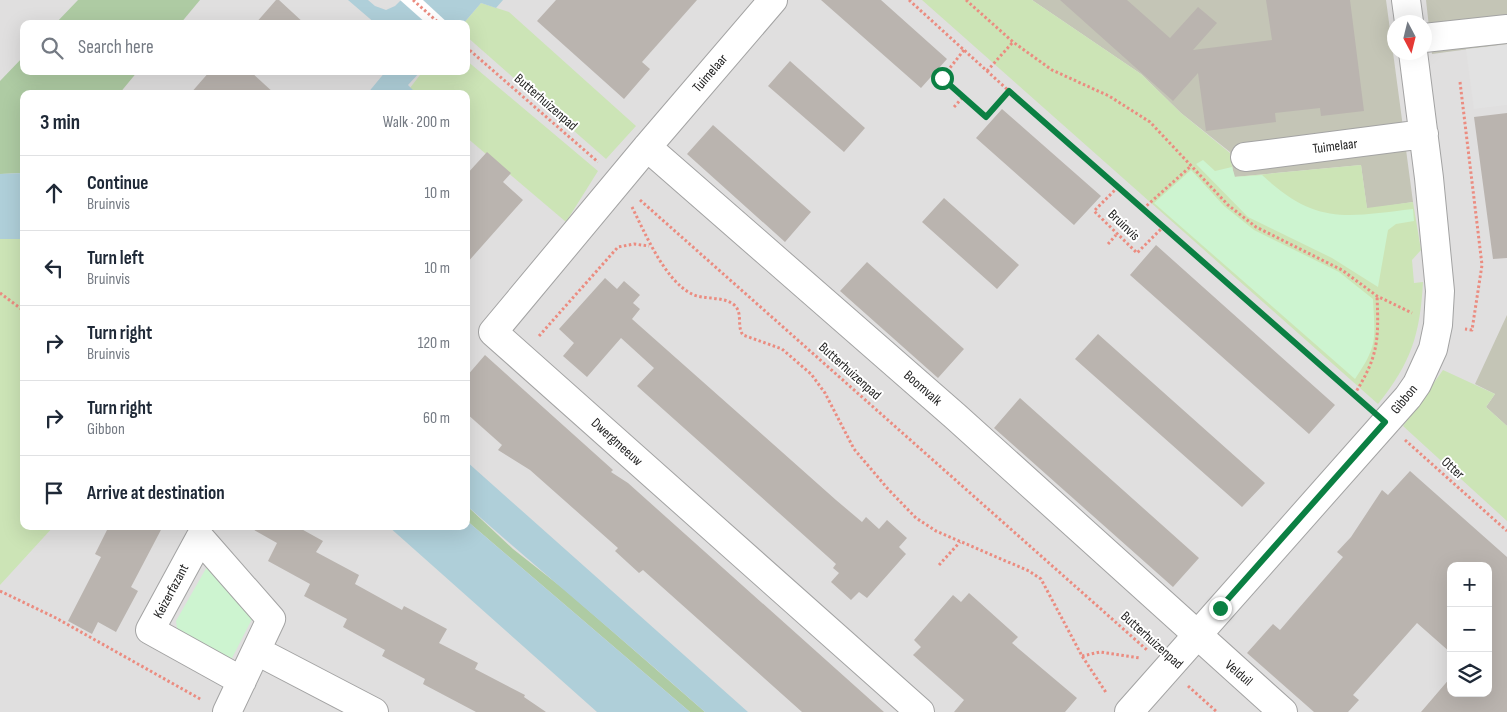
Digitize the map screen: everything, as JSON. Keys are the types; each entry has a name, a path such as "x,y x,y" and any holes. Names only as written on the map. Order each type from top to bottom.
{"street":[{"name":"Tuimelaar","path":"647,147 774,0"},
{"path":"1406,0 1408,15"},
{"path":"1432,37 1507,29"},
{"name":"Gibbon","path":"1119,706 1164,672 1385,422 1417,384 1433,349 1438,325 1440,291 1424,134 1414,60"},
{"name":"Tuimelaar","path":"1245,157 1424,134"},
{"name":"Dwergmeeuw","path":"647,147 493,332 920,712"},
{"name":"Boomvalk","path":"647,147 926,390 1196,635"},
{"name":"Keizerfazant","path":"217,707 242,681 271,619 195,532 150,630 242,681"},
{"name":"Velduil","path":"1196,635 1283,712"},
{"path":"257,651 374,712"}],"path":[{"path":"413,0 436,20"},
{"name":"Bruinvis","path":"910,0 1009,91 1385,422"},
{"path":"966,0 1013,42 1052,70 1109,96 1150,122 1228,205 1256,227 1342,270 1377,296 1438,325 1472,330 1478,304 1482,265 1460,82"},
{"path":"987,71 1013,42"},
{"path":"964,50 942,78 986,117 1009,91"},
{"name":"Butterhuizenpad","path":"470,51 619,181 1164,672 1217,712"},
{"path":"954,107 964,97"},
{"path":"1142,209 1191,166"},
{"path":"619,181 650,246 682,288 694,295 732,304 739,311 739,330 743,335 782,349 797,360 825,393 854,449 916,518 936,531 1029,571 1041,579 1082,656 1119,706"},
{"name":"Bruinvis","path":"1118,187 1094,211 1116,235 1137,253 1163,227"},
{"path":"1108,244 1116,235"},
{"path":"521,356 604,260 618,247 634,244 650,246"},
{"path":"0,293 20,308"},
{"path":"1354,395 1374,359 1378,334 1377,296"},
{"name":"Otter","path":"1385,422 1507,531"},
{"path":"939,565 960,542"},
{"path":"0,591 56,618 217,707"},
{"path":"1082,656 1100,652 1138,657 1164,672"}],"shaded area":[{"path":"0,0 1507,0 1507,712 0,712"},
{"path":"1032,0 1386,0 1388,15 1387,60 1394,60 1413,202 1367,209 1361,165 1234,177 1230,152 1181,113 1141,74"},
{"path":"1426,0 1507,0 1507,44 1432,54 1432,15 1428,15"},
{"path":"1507,45 1507,105 1474,109 1466,49"},
{"path":"1507,315 1507,426 1486,407 1495,394 1475,384"}],"green space":[{"path":"78,0 200,0 183,20 59,20"},
{"path":"922,0 1032,0 1141,74 1181,113 1230,153 1234,177 1361,165 1367,208 1413,202 1421,250 1412,260 1414,283 1423,282 1422,301 1412,347 1399,375 1378,404"},
{"path":"481,3 509,12 636,126 606,159 470,40 470,20 466,20"},
{"path":"20,60 20,75 135,75 122,90 20,90 20,173 0,174 0,81"},
{"path":"470,63 598,171 566,222 470,140 470,90 412,90 410,88 420,75 470,75"},
{"path":"1203,160 1215,171 1232,167 1235,177 1262,175 1299,203 1316,210 1332,214 1350,215 1413,209 1414,221 1396,224 1388,230 1378,287 1332,258 1248,217 1196,164"},
{"path":"1191,170 1224,206 1254,230 1339,272 1373,299 1373,342 1368,358 1355,379 1154,203"},
{"path":"0,239 20,239 20,530 50,530 0,585"},
{"path":"1443,370 1495,394 1486,407 1507,426 1507,521 1403,426"},
{"path":"470,509 513,549 565,590 705,712 690,712 470,523"},
{"path":"208,565 254,615 229,664 178,636 176,621"}],"water":[{"path":"348,0 368,0 375,6 386,10 395,6 401,0 503,0 496,8 481,3 466,20 371,20"},
{"path":"383,75 417,75 408,85 413,90 370,90"},
{"path":"20,173 20,239 0,239 0,174"},
{"path":"470,465 748,712 705,712 470,508"},
{"path":"470,523 690,712 597,712 392,530 470,530"}],"pier":[{"path":"400,0 423,0 445,20 422,20"}],"building":[{"path":"276,0 279,0 301,20 258,20"},
{"path":"556,0 697,0 642,62 650,69 624,99 537,21"},
{"path":"821,0 881,0 947,59 921,88"},
{"path":"1060,0 1127,0 1170,38 1198,7 1217,23 1193,50 1272,40 1266,0 1350,0 1364,111 1321,116 1320,108 1275,113 1276,122 1206,131 1198,73 1173,101"},
{"path":"790,61 865,128 844,152 768,86"},
{"path":"207,75 254,75 271,90 193,90"},
{"path":"1002,109 1101,196 1074,225 976,138"},
{"path":"1507,113 1507,258 1493,259 1474,117"},
{"path":"713,125 811,212 785,242 687,154"},
{"path":"487,152 511,173 503,182 523,200 470,260 470,171"},
{"path":"944,198 1019,265 997,289 922,222"},
{"path":"1156,245 1335,405 1309,434 1130,275"},
{"path":"867,262 964,349 938,378 840,291"},
{"path":"605,278 617,289 624,281 640,295 633,303 640,309 632,319 836,500 862,522 866,517 879,529 887,520 907,538 899,547 906,554 867,598 859,592 851,600 831,582 839,573 833,568 836,564 637,386 654,368 621,338 587,377 563,356 574,343 559,329"},
{"path":"1098,334 1265,483 1242,507 1075,359"},
{"path":"485,355 613,470 611,472 628,483 884,712 802,712 643,570 639,573 615,551 618,548 530,470 498,450 502,445 470,417 470,372"},
{"path":"1020,398 1199,558 1173,587 994,428"},
{"path":"1410,471 1507,557 1507,712 1421,712 1447,682 1447,697 1492,697 1492,562 1447,562 1447,649 1417,623 1353,695 1359,700 1348,712 1314,712 1247,653 1273,624 1280,630 1343,557 1337,552 1351,537 1382,490 1388,495"},
{"path":"107,530 161,530 131,587 138,591 116,632 98,622 92,634 68,621 101,557 95,554"},
{"path":"254,530 303,530 323,541 316,552 359,575 355,584 402,610 404,606 447,629 439,643 478,663 475,669 525,695 524,697 546,712 476,712 423,684 425,679 382,656 385,650 343,627 347,619 304,596 310,584 268,561 277,543"},
{"path":"969,593 1018,637 1012,643 1077,698 1065,712 954,712 964,700 913,655 921,647 914,640 953,595 961,602"}],"route":[{"path":"942,78 986,117 1009,91 1385,422 1220,608"}]}
